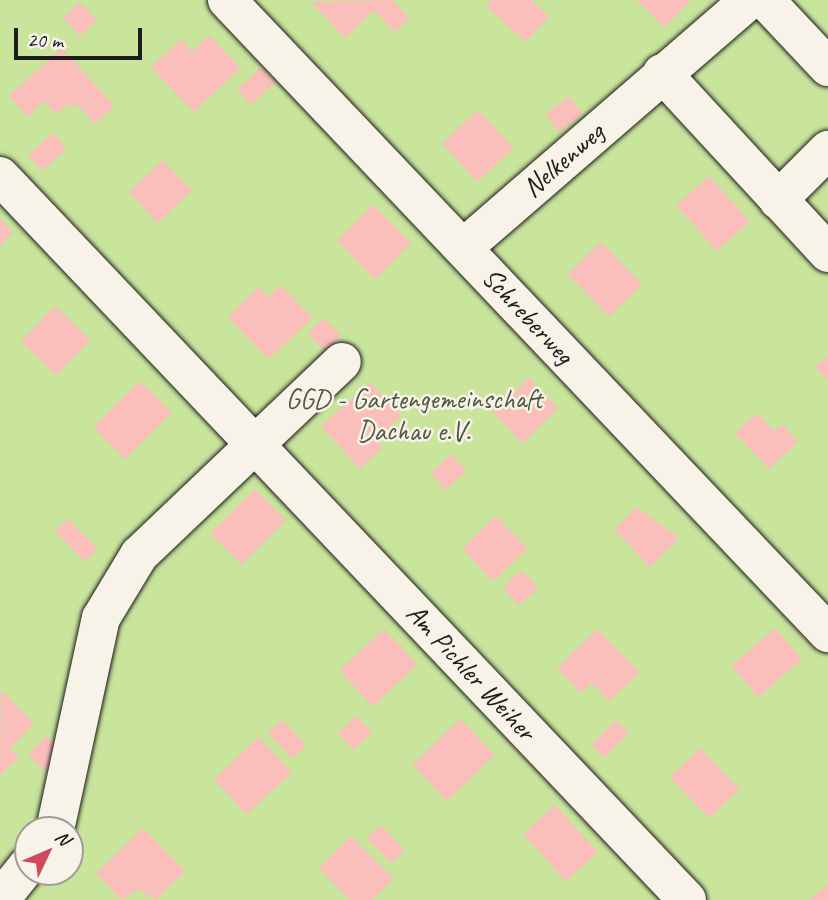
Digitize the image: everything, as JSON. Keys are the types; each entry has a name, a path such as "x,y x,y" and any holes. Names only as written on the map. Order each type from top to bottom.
{"street":[{"name":"Schreberweg","path":"226,0 828,633"},
{"name":"Nelkenweg","path":"463,248 749,0"},
{"path":"765,0 828,67"},
{"path":"662,73 828,254"},
{"path":"778,200 828,150"},
{"name":"Am Pichler Weiher","path":"0,176 687,900"},
{"path":"58,816 101,618 139,555 342,362"},
{"path":"0,900 14,882"}],"green space":[{"name":"GGD - Gartengemeinschaft Dachau e.V.","path":"0,0 828,0 828,900 0,900"}],"building":[{"path":"393,0 409,18 395,32 374,10 345,38 311,2"},
{"path":"491,0 531,0 549,16 526,42 486,6"},
{"path":"636,0 691,0 664,27"},
{"path":"80,2 97,21 80,36 63,17"},
{"path":"209,35 240,68 194,112 151,67 181,39 192,52"},
{"path":"62,48 114,106 95,124 80,107 68,104 56,114 44,101 27,117 9,96"},
{"path":"261,67 275,82 251,105 237,90"},
{"path":"569,96 583,113 560,132 546,115"},
{"path":"478,110 513,148 478,181 442,143"},
{"path":"53,133 67,149 42,170 28,155"},
{"path":"163,160 192,191 157,223 129,192"},
{"path":"709,176 750,221 717,251 676,205"},
{"path":"373,205 411,243 375,279 337,241"},
{"path":"0,218 13,233 0,245"},
{"path":"601,242 642,284 609,316 568,274"},
{"path":"281,285 312,318 269,359 228,317 258,287 268,297"},
{"path":"55,306 90,340 56,375 21,341"},
{"path":"324,318 341,336 325,351 308,333"},
{"path":"828,355 828,380 815,367"},
{"path":"529,378 558,408 522,443 493,413"},
{"path":"140,381 172,413 125,459 93,428"},
{"path":"370,382 401,416 376,440 383,447 360,469 321,426"},
{"path":"757,413 774,431 782,424 798,442 769,469 735,433"},
{"path":"451,454 467,471 446,490 431,473"},
{"path":"255,489 286,520 242,565 210,534"},
{"path":"637,507 679,538 650,567 614,529"},
{"path":"496,516 527,548 493,581 462,549"},
{"path":"68,519 98,549 85,561 55,532"},
{"path":"522,570 538,588 519,605 503,587"},
{"path":"775,628 802,659 758,697 731,666"},
{"path":"384,629 417,665 373,706 339,671"},
{"path":"597,629 640,672 609,701 592,683 581,693 557,668"},
{"path":"1,690 34,723 10,748 19,757 0,775"},
{"path":"356,716 372,733 353,750 338,733"},
{"path":"460,719 495,755 447,801 413,765"},
{"path":"282,720 306,745 293,758 268,733"},
{"path":"616,720 629,733 604,757 591,745"},
{"path":"46,736 63,752 45,771 28,755"},
{"path":"259,737 292,772 246,814 214,779"},
{"path":"700,748 740,789 709,818 670,777"},
{"path":"555,805 598,853 566,881 523,834"},
{"path":"381,825 405,851 391,864 367,838"},
{"path":"143,828 185,871 156,900 138,889 122,900 96,873"},
{"path":"351,836 394,879 372,900 349,900 319,868"},
{"path":"828,883 828,900 810,900"}]}
